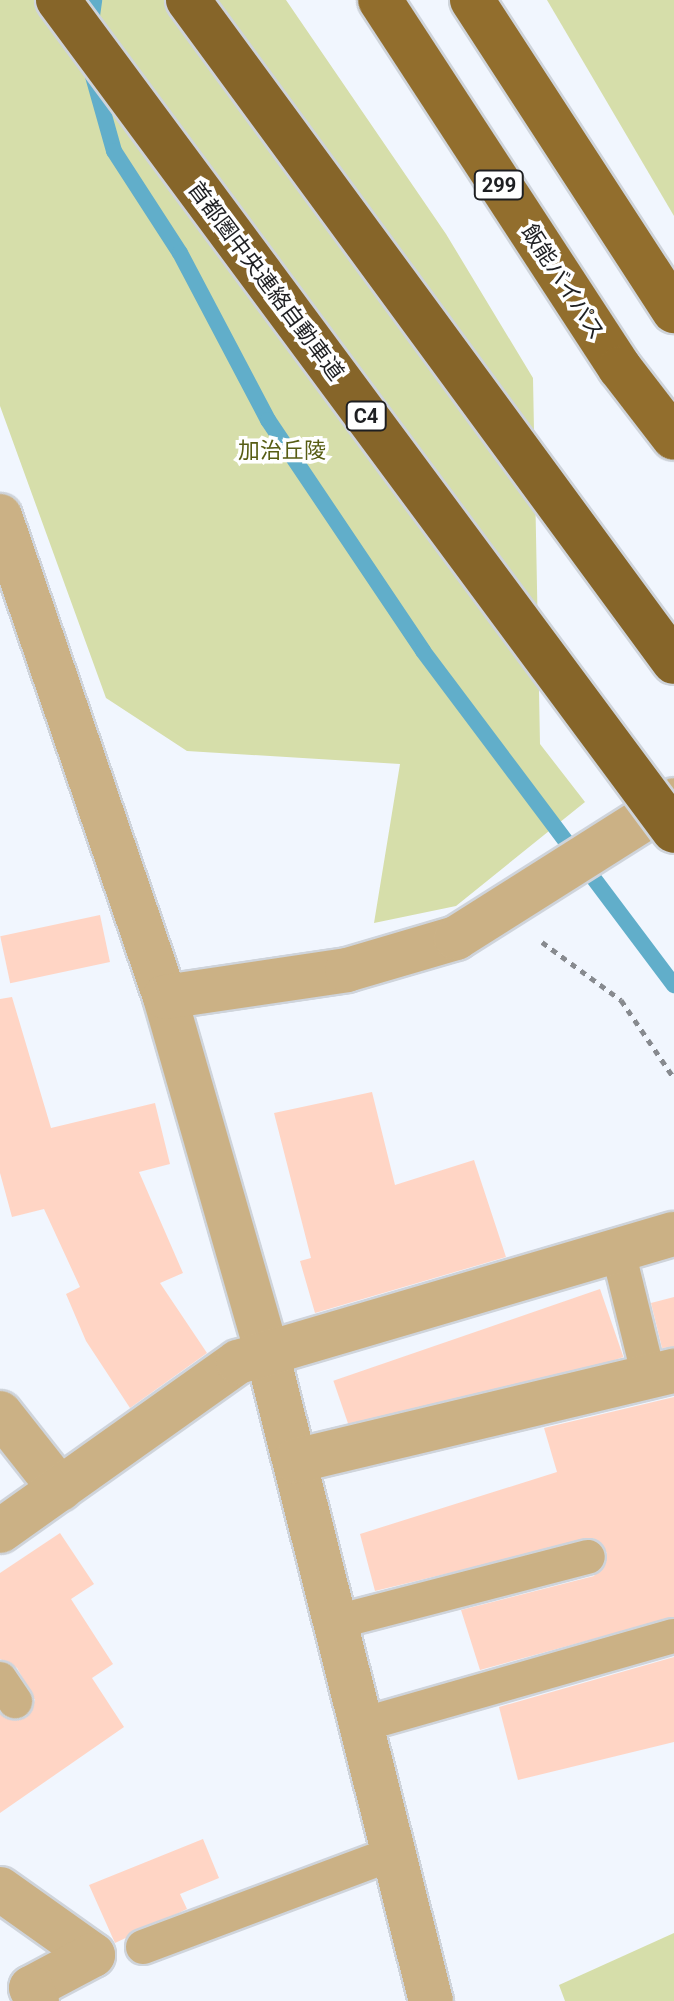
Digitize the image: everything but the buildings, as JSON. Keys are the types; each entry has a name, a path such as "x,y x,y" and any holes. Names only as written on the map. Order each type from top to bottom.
{"highway":[{"name":"首都圏中央連絡自動車道","path":"58,0 674,831"},
{"path":"188,0 674,662"},
{"name":"飯能バイパス","path":"380,0 620,368 674,438"},
{"path":"472,0 674,311"}],"street":[{"path":"0,516 165,997 267,1353 431,2001"},
{"path":"165,997 347,970 456,938 674,800"},
{"path":"0,1531 238,1362 674,1234"},
{"path":"295,1461 662,1374"},
{"path":"0,1413 60,1489"},
{"path":"0,1889 93,1955 31,1988 37,2001"}],"lane":[{"path":"618,1251 662,1374"},
{"path":"336,1622 588,1557"},
{"path":"361,1725 674,1636"},
{"path":"143,1947 394,1853"}],"path":[{"path":"499,911 621,1000 674,1078"}],"green space":[{"name":"加治丘陵","path":"0,0 286,0 446,234 533,378 540,744 585,802 456,906 374,923 400,764 187,751 106,698 0,406"},
{"path":"547,0 674,0 674,216"},
{"path":"674,1933 674,2001 565,2001 559,1985"}],"waterway":[{"path":"90,30 94,0"},
{"path":"91,69 114,151 180,253 268,420 423,651 674,985"}]}
